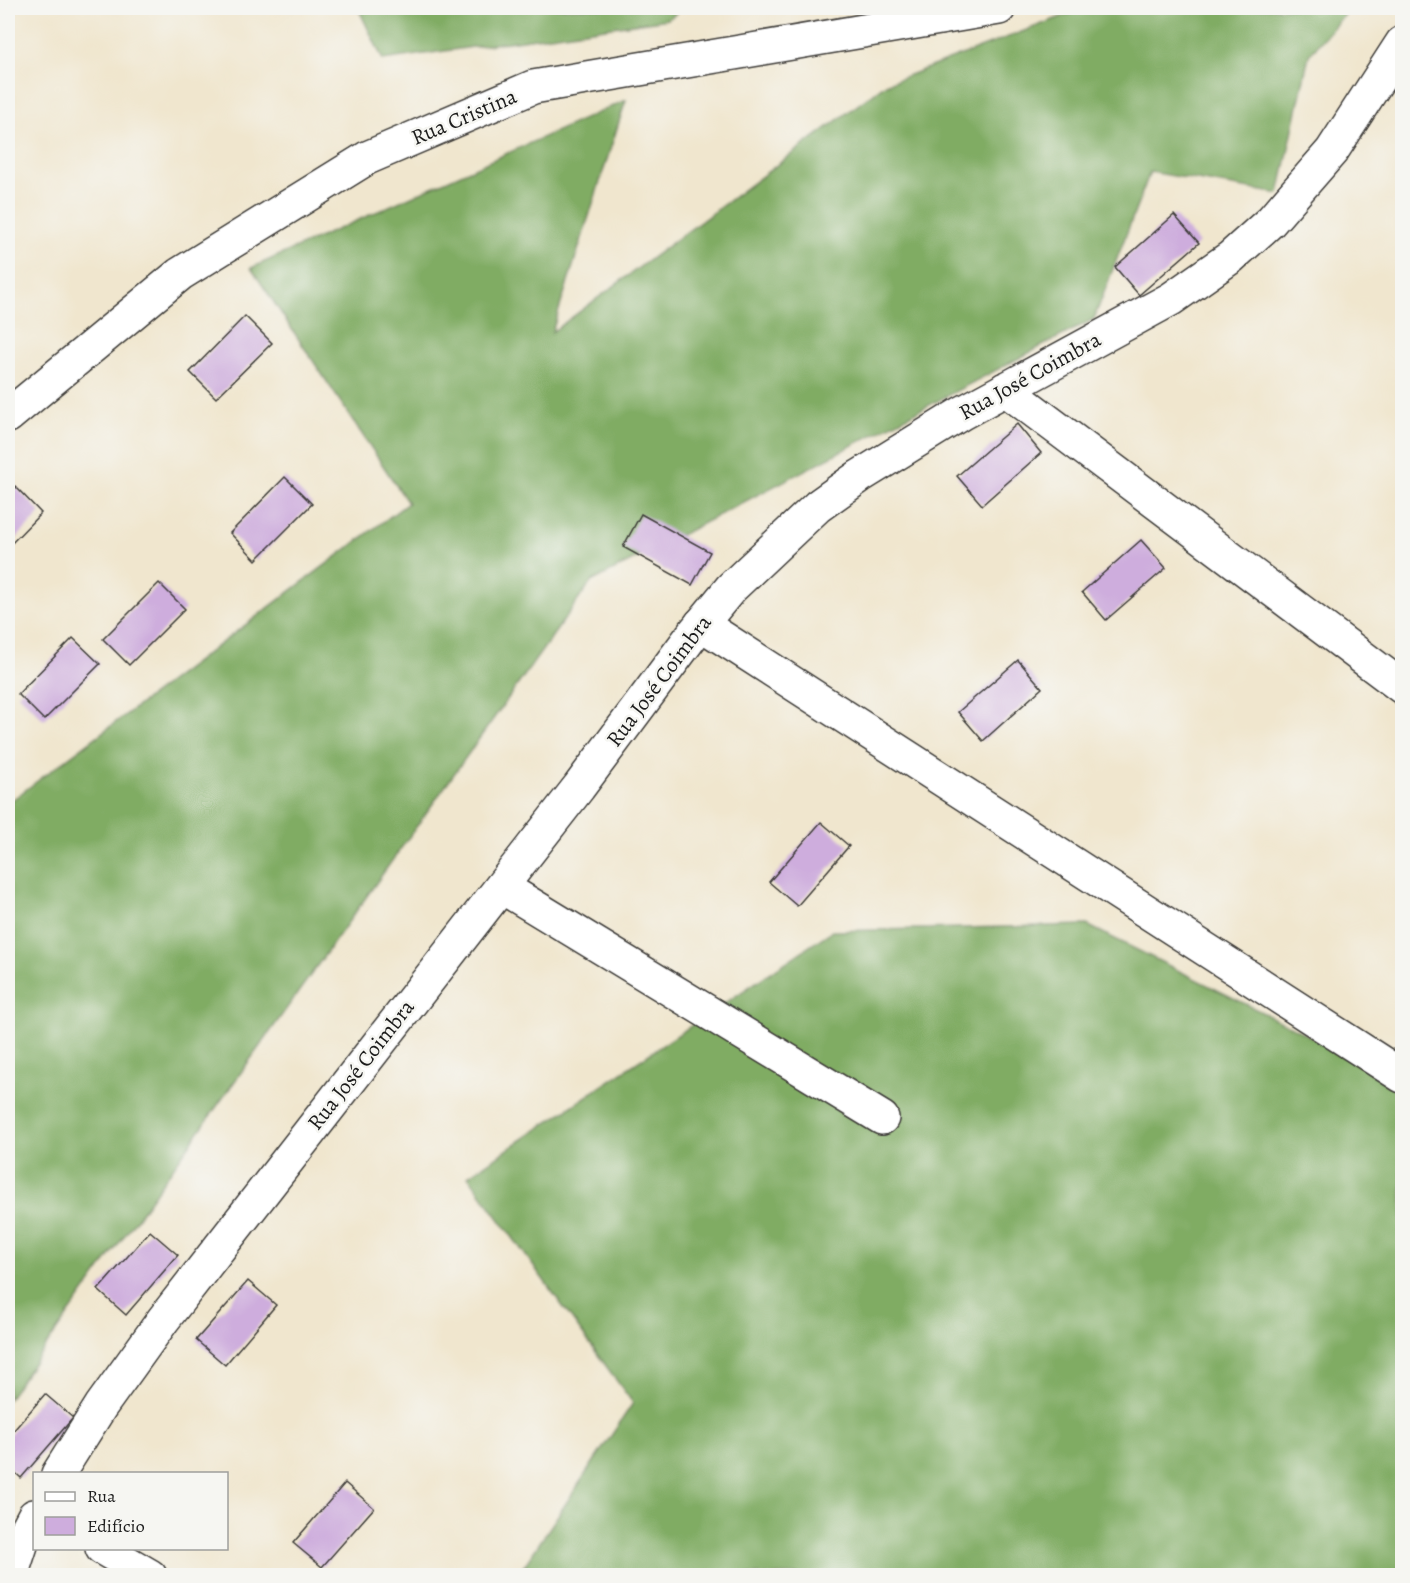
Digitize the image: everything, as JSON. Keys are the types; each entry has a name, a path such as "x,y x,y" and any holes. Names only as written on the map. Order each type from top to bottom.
{"street":[{"name":"Rua Cristina","path":"8,416 190,267 367,158 533,87 999,8"},
{"name":"Rua José Coimbra","path":"59,1472 101,1406 163,1320 579,788 701,624 731,588 818,506 860,476 962,413 1171,299 1231,257 1271,221 1332,151 1394,74 1402,43"},
{"path":"1005,389 1402,687"},
{"path":"701,624 1402,1076"},
{"path":"502,887 882,1118"},
{"path":"11,1575 25,1533 33,1518"},
{"path":"106,1550 150,1575"}],"green space":[{"path":"358,8 684,8 668,19 383,60"},
{"path":"1084,8 1350,8 1309,55 1279,194 1150,172 1094,319 591,582 8,1399 8,803 408,503 251,268 626,100 552,332 886,84"},
{"path":"1087,925 1402,1082 1402,1575 518,1575 633,1403 468,1176 832,931"}],"building":[{"path":"1174,215 1199,243 1139,295 1115,267"},
{"path":"245,316 272,343 216,398 190,372"},
{"path":"1017,424 1041,453 982,505 957,476"},
{"path":"285,477 312,504 256,560 230,533"},
{"path":"15,486 41,513 8,547 8,493"},
{"path":"641,514 710,552 692,585 623,547"},
{"path":"1141,540 1166,568 1106,620 1082,592"},
{"path":"159,583 185,609 129,665 103,639"},
{"path":"73,638 100,664 44,720 18,694"},
{"path":"1018,660 1042,688 983,741 958,712"},
{"path":"821,822 849,846 797,906 769,882"},
{"path":"150,1231 178,1255 126,1315 98,1290"},
{"path":"248,1281 276,1305 225,1365 196,1340"},
{"path":"45,1394 73,1418 21,1478 8,1466 8,1437"},
{"path":"345,1483 374,1508 322,1567 293,1543"}]}
